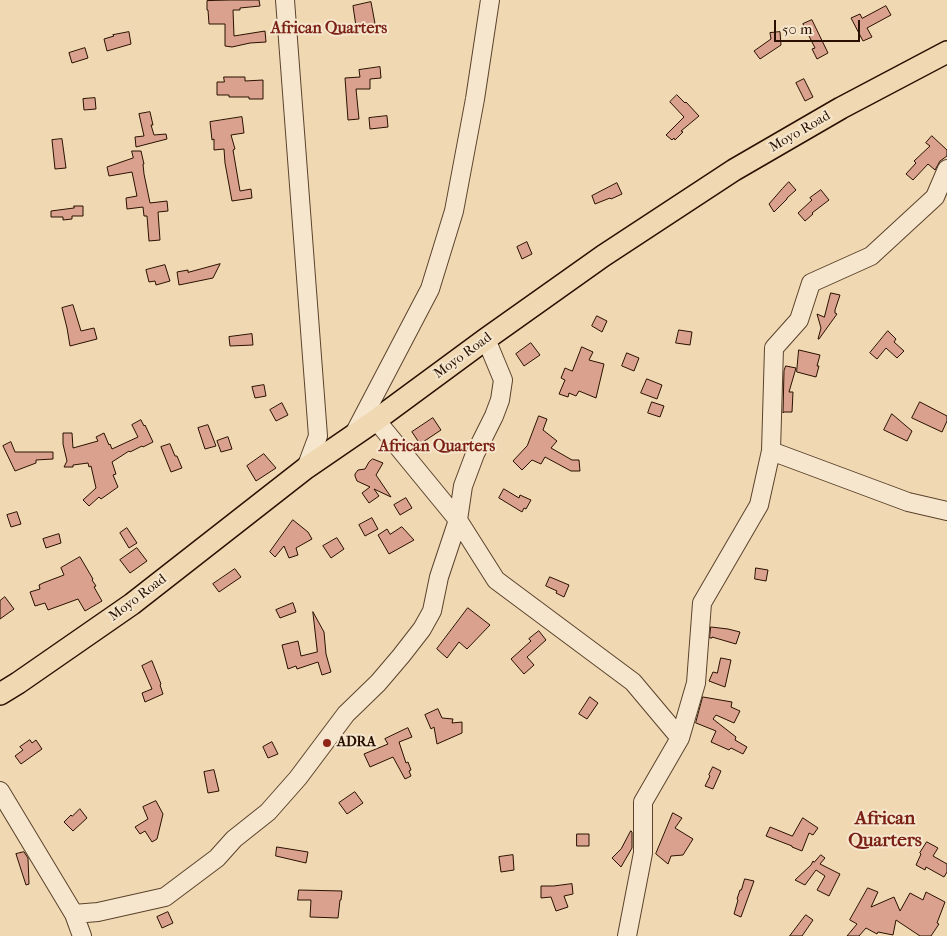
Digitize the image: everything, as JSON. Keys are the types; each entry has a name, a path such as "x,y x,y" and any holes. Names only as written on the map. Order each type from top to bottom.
{"main road":[{"name":"Moyo Road","path":"0,694 132,604 306,468 604,256 734,170 842,108 947,52"}],"street":[{"path":"285,0 318,436 306,468"},
{"path":"353,436 430,289 454,211 476,99 490,0"},
{"path":"627,936 643,853 643,802 680,738 696,683 702,603 759,505 771,451 774,348 799,320 811,283 871,256 935,197 947,169"},
{"path":"74,914 98,912 165,897 217,858 234,839 268,812 298,778 346,714 378,683 422,629 432,611 439,577 458,520 463,486 475,454 500,400 503,380 486,339"},
{"path":"376,420 458,520 496,580 634,682 680,738"},
{"path":"771,451 908,502 947,511"},
{"path":"0,791 74,914 82,934"},
{"path":"82,934 98,912"}],"building":[{"path":"259,0 260,6 233,10 234,36 265,31 266,42 232,47 225,46 225,24 209,24 207,1"},
{"path":"371,2 376,29 357,33 353,6"},
{"path":"886,6 891,15 867,28 872,37 863,41 851,18 860,14 862,18"},
{"path":"812,20 828,53 817,59 812,49 815,48 803,24"},
{"path":"129,32 131,44 107,51 104,39"},
{"path":"780,32 781,45 760,59 754,51 771,39 770,33"},
{"path":"85,48 88,58 72,63 69,53"},
{"path":"380,67 381,78 370,79 370,89 356,89 359,119 348,120 345,78 360,77 359,70"},
{"path":"224,77 245,77 245,81 263,80 263,99 217,95 217,82 224,82"},
{"path":"804,79 813,97 805,101 796,83"},
{"path":"677,95 699,116 681,131 683,132 675,140 674,138 672,140 666,135 684,117 670,102"},
{"path":"95,98 96,109 84,110 83,99"},
{"path":"150,112 154,135 166,134 167,139 136,147 135,137 144,136 139,114"},
{"path":"387,116 388,127 370,129 369,118"},
{"path":"242,117 244,133 231,135 235,149 233,150 240,191 251,189 252,198 232,201 224,149 214,150 214,139 212,140 210,122"},
{"path":"932,136 947,150 947,156 940,161 935,170 928,164 913,180 906,174 916,163 914,161 930,146 926,143"},
{"path":"62,139 66,168 55,169 52,140"},
{"path":"132,151 141,151 150,203 167,201 168,211 158,212 160,240 149,241 147,216 144,216 143,207 127,209 126,198 137,196 132,172 109,176 107,167 133,158"},
{"path":"789,182 796,190 774,212 769,204"},
{"path":"617,183 622,194 595,204 592,196"},
{"path":"821,190 829,200 805,221 798,213 812,200 810,198"},
{"path":"74,206 83,206 83,216 72,216 72,219 63,220 63,217 51,217 51,211 74,208"},
{"path":"527,242 532,254 522,259 517,247"},
{"path":"220,264 213,278 179,285 177,272 188,270 188,272"},
{"path":"165,265 170,281 156,285 155,281 149,282 146,270"},
{"path":"831,293 840,295 835,310 837,314 818,339 821,328 817,314 824,317"},
{"path":"73,305 81,331 94,328 97,339 70,346 62,308"},
{"path":"597,316 607,321 602,332 592,326"},
{"path":"679,330 692,332 690,345 676,343"},
{"path":"888,331 896,339 894,342 904,351 897,358 886,348 877,359 870,353"},
{"path":"252,334 253,345 230,346 229,337"},
{"path":"531,343 540,355 524,366 516,354"},
{"path":"582,347 593,352 589,360 604,364 596,398 579,391 576,396 569,393 568,397 559,394 565,380 561,378 565,368 572,371"},
{"path":"799,350 820,355 816,377 797,372"},
{"path":"627,353 639,358 634,371 622,366"},
{"path":"786,366 796,368 789,392 793,392 792,412 783,413 784,371"},
{"path":"647,379 662,385 657,399 641,393"},
{"path":"264,385 266,396 255,398 252,387"},
{"path":"652,402 664,406 660,417 648,413"},
{"path":"920,402 947,416 942,432 912,418"},
{"path":"282,403 288,415 276,421 270,410"},
{"path":"892,414 912,431 907,441 884,430"},
{"path":"539,416 547,419 543,430 557,441 551,448 572,460 579,460 580,471 571,471 545,457 541,464 532,460 522,470 513,461 527,446"},
{"path":"433,418 441,430 420,444 412,432"},
{"path":"141,420 153,442 129,451 112,462 116,474 113,475 118,487 101,499 99,497 89,506 83,500 96,488 91,466 89,467 88,463 64,467 67,461 63,444 63,433 72,433 73,448 98,441 96,437 104,433 112,449 138,437 132,425"},
{"path":"208,425 216,446 205,449 198,428"},
{"path":"228,437 232,449 221,452 217,441"},
{"path":"11,442 15,452 53,452 53,459 36,460 36,463 15,471 3,446"},
{"path":"170,444 182,468 171,472 161,447"},
{"path":"264,454 276,468 256,481 247,466"},
{"path":"373,459 383,463 376,475 391,497 374,489 379,496 369,503 362,493 370,487 357,481 355,474 358,470 365,469"},
{"path":"504,489 519,498 520,495 531,500 526,509 524,508 522,512 499,498"},
{"path":"406,498 412,508 400,515 394,505"},
{"path":"17,512 21,524 11,527 7,515"},
{"path":"372,518 378,529 365,536 359,525"},
{"path":"293,520 308,532 312,539 296,548 298,555 289,558 284,546 275,557 270,552"},
{"path":"402,527 414,540 389,554 378,535 387,529 390,534"},
{"path":"127,528 137,543 129,548 120,533"},
{"path":"59,534 61,543 46,548 43,539"},
{"path":"337,538 344,549 331,558 323,546"},
{"path":"137,548 147,561 130,573 120,560"},
{"path":"80,557 93,579 96,586 94,587 102,601 85,611 78,599 48,610 45,603 35,606 30,592 40,589 39,585 43,583 64,575 61,568"},
{"path":"756,568 768,570 766,581 755,579"},
{"path":"235,569 241,577 219,592 213,584"},
{"path":"550,577 569,585 564,597 546,586"},
{"path":"5,597 14,609 0,619 0,601"},
{"path":"293,603 296,612 280,618 276,610"},
{"path":"468,608 490,625 467,649 459,642 447,658 437,649"},
{"path":"313,612 324,632 326,654 331,672 322,675 318,662 297,669 296,666 288,669 282,645 298,641 301,656 317,652"},
{"path":"711,627 740,632 736,644 710,638"},
{"path":"539,631 546,640 527,657 534,665 524,674 511,659"},
{"path":"721,658 731,660 725,687 709,681 713,672 717,673"},
{"path":"152,661 163,694 145,702 142,693 152,689 142,666"},
{"path":"590,697 598,703 587,719 579,714"},
{"path":"703,697 732,702 731,707 740,711 734,723 716,715 713,719 736,737 735,740 747,747 743,754 711,742 716,731 696,723"},
{"path":"438,709 442,718 453,719 452,723 462,722 462,733 437,744 434,727 431,729 425,715"},
{"path":"408,728 412,737 399,742 406,763 408,762 411,770 409,771 411,776 405,779 393,757 370,767 364,754 388,744 385,739"},
{"path":"30,740 32,743 36,740 42,749 21,764 15,756 23,750 20,747"},
{"path":"272,742 278,754 268,758 263,747"},
{"path":"713,767 721,771 713,789 705,786"},
{"path":"214,770 219,791 208,793 204,772"},
{"path":"355,792 363,803 347,814 339,803"},
{"path":"156,801 163,814 157,839 152,842 145,831 140,834 135,827 148,819 143,807"},
{"path":"80,809 87,818 73,831 64,822"},
{"path":"673,813 682,818 675,828 693,839 683,855 671,856 668,864 656,854"},
{"path":"803,818 818,828 813,835 809,833 802,851 766,836 770,827 792,836"},
{"path":"631,831 632,848 621,867 612,858 621,849"},
{"path":"577,834 589,834 589,846 577,846"},
{"path":"927,842 938,848 933,856 947,864 947,872 944,877 926,867 925,870 916,865 920,853"},
{"path":"277,847 308,852 306,863 276,856"},
{"path":"24,852 28,858 29,884 26,885 16,854"},
{"path":"513,855 514,870 501,872 499,857"},
{"path":"821,855 825,858 820,864 840,874 829,896 817,890 825,876 816,870 805,885 795,880"},
{"path":"745,879 754,881 741,917 734,914 737,899"},
{"path":"572,884 573,894 564,896 568,907 556,911 551,897 541,898 541,886"},
{"path":"868,888 878,892 871,907 894,897 900,911 910,893 923,900 926,892 945,902 937,923 939,924 931,936 920,936 896,920 893,935 878,932 877,934 866,928 859,936 847,936 857,924 850,920"},
{"path":"299,890 342,891 338,918 310,917 311,900 298,900"},
{"path":"168,912 173,923 162,928 157,917"},
{"path":"806,915 813,920 802,936 790,936"}],"place":[{"name":"ADRA","path":"327,743"}],"district":[{"name":"African Quarters","path":"329,29"},
{"name":"African Quarters","path":"437,447"},
{"name":"African Quarters","path":"885,830"}]}
